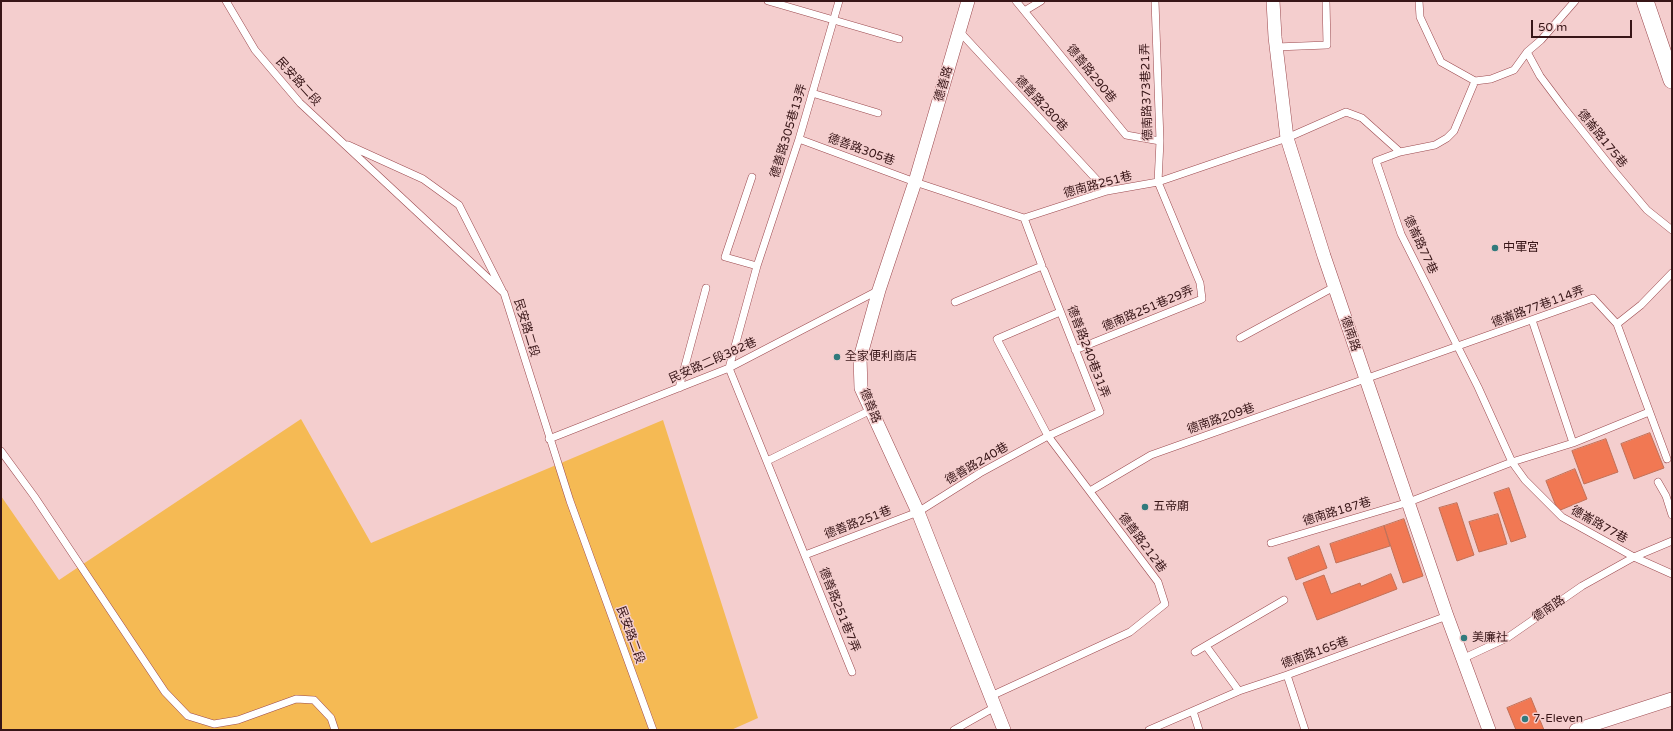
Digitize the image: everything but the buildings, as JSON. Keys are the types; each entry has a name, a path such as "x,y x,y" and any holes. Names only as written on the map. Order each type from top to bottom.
{"street":[{"name":"德善路","path":"968,1 915,182 860,358 861,388 918,512 1004,730"},
{"name":"德南路","path":"1273,1 1276,47 1287,138 1334,287 1409,502 1446,616 1488,730"},
{"path":"1645,1 1672,80"},
{"path":"1576,730 1672,699"}],"lane":[{"name":"民安路二段","path":"226,1 255,50 300,104 504,293 549,439 652,730"},
{"path":"768,1 899,40"},
{"name":"德善路305巷13弄","path":"729,368 757,266 799,139 839,1"},
{"name":"德善路290巷","path":"1016,1 1026,10 1126,135 1160,141"},
{"path":"1026,10 1041,1"},
{"name":"德南路373巷21弄","path":"1155,1 1160,141 1158,182"},
{"path":"1276,47 1327,45 1326,1"},
{"path":"1419,1 1420,17 1441,62 1475,81 1491,79 1514,70 1527,52 1541,40 1575,1"},
{"name":"德善路280巷","path":"959,31 1107,191"},
{"name":"德崙路175巷","path":"1527,52 1540,76 1615,172 1647,210 1672,230"},
{"name":"德崙路77巷","path":"1475,81 1454,130 1446,138 1435,145 1400,152 1376,161 1401,234 1458,347 1512,462 1525,480 1562,517 1634,557 1672,574"},
{"path":"812,93 878,113"},
{"name":"德南路251巷","path":"1024,218 1107,191 1158,182 1287,138 1346,112 1362,118 1400,152"},
{"name":"德善路305巷","path":"799,139 915,182"},
{"path":"342,142 423,179 459,205 504,293"},
{"path":"752,177 725,257 757,266"},
{"path":"915,182 1024,218 1042,266 955,302"},
{"name":"德南路251巷29弄","path":"1075,350 1202,299 1200,283 1158,182"},
{"name":"德善路240巷31弄","path":"1044,270 1100,412 1048,436"},
{"path":"1617,324 1641,305 1672,273"},
{"path":"1240,338 1334,287"},
{"path":"679,388 706,288"},
{"name":"民安路二段382巷","path":"549,439 729,368 880,290"},
{"name":"德崙路77巷114弄","path":"1366,380 1593,298 1617,324 1667,459"},
{"name":"德善路212巷","path":"993,701 1130,632 1165,604 1158,582 1048,436 997,339 1060,312"},
{"path":"1532,320 1573,443"},
{"name":"德善路251巷7弄","path":"729,368 852,672"},
{"name":"德南路209巷","path":"1090,491 1151,455 1366,380"},
{"path":"767,461 871,410"},
{"path":"1512,462 1573,443 1649,412"},
{"name":"德善路240巷","path":"918,512 980,473 1048,436"},
{"path":"1,451 34,496 165,692 188,716 214,724 238,720 296,699 314,700 331,718 334,730"},
{"name":"德南路187巷","path":"1271,543 1409,502 1512,462"},
{"path":"1658,482 1666,496 1672,515"},
{"name":"德善路251巷","path":"805,555 918,512"},
{"name":"德南路","path":"1462,659 1507,638 1582,586 1634,557 1672,541"},
{"path":"1195,652 1284,600"},
{"name":"德南路165巷","path":"1149,730 1239,691 1287,675 1446,616"},
{"path":"1206,646 1239,691"},
{"path":"1287,675 1305,730"},
{"path":"954,730 993,701"},
{"path":"1193,711 1198,730"}],"shaded area":[{"path":"301,419 371,543 663,420 758,718 731,730 1,730 1,496 59,580"}],"place":[{"name":"中軍宮","path":"1495,248"},
{"name":"全家便利商店","path":"837,357"},
{"name":"五帝廟","path":"1145,507"},
{"name":"美廉社","path":"1464,638"},
{"name":"7-Eleven","path":"1525,719"}]}
